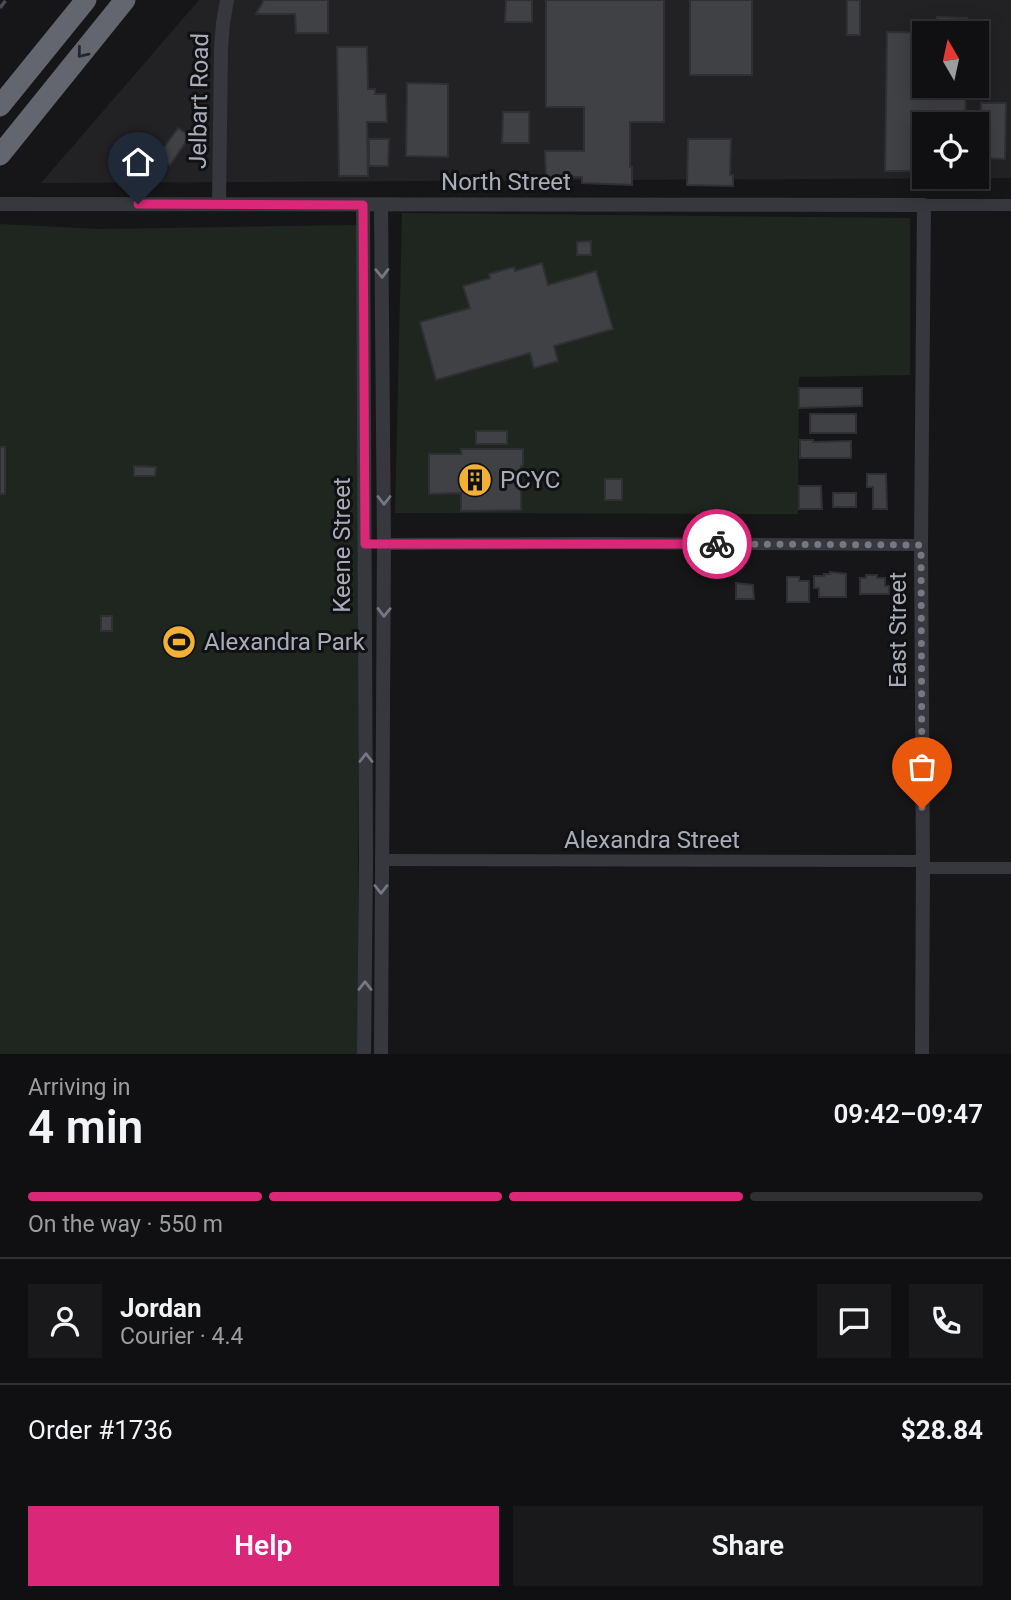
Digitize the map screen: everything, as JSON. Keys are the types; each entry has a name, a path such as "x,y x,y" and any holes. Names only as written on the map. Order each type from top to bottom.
{"highway":[{"path":"0,106 86,0"},
{"path":"0,155 125,0"}],"street":[{"name":"Jelbart Road","path":"219,204 221,48 227,0"},
{"name":"North Street","path":"0,204 1011,205"},
{"name":"Keene Street","path":"363,205 366,860 364,1054"},
{"name":"Keene Street","path":"380,205 384,544 381,1054"},
{"name":"East Street","path":"922,1054 923,205"},
{"path":"365,544 921,545"},
{"path":"366,860 382,860"},
{"name":"Alexandra Street","path":"382,860 1011,868"}],"shaded area":[{"path":"199,0 1011,0 1011,178 989,178 989,112 912,112 912,179 41,183"},
{"path":"402,213 910,218 910,375 799,377 798,514 395,513"},
{"name":"Alexandra Park","path":"0,224 100,229 359,225 358,1054 0,1054"}],"building":[{"path":"264,0 328,0 328,33 296,33 295,14 256,14"},
{"path":"506,0 532,0 532,22 505,22"},
{"path":"546,0 664,0 664,122 630,122 632,185 582,183 582,177 546,179 545,151 584,151 584,107 546,107"},
{"path":"690,0 752,0 752,75 690,75"},
{"path":"847,0 860,0 860,35 847,35"},
{"path":"937,17 967,18 967,21 937,21"},
{"path":"887,32 912,32 912,98 966,98 965,112 912,112 912,171 885,171"},
{"path":"337,47 367,47 368,89 375,89 375,94 386,94 387,122 367,122 368,176 339,176"},
{"path":"407,83 448,84 448,157 406,156"},
{"path":"981,103 1006,103 1005,159 989,158 989,112 981,112"},
{"path":"503,112 529,112 529,143 502,143"},
{"path":"178,128 190,136 170,165 163,160 160,165 155,160"},
{"path":"369,139 389,139 388,166 369,166"},
{"path":"688,139 731,139 730,175 733,175 733,186 687,185"},
{"path":"591,241 591,255 577,255 577,242"},
{"path":"542,263 548,285 596,271 613,329 554,346 558,361 534,368 530,353 436,380 420,322 470,308 463,286 490,278 489,274 514,267 515,271"},
{"path":"799,388 862,388 862,406 799,408"},
{"path":"810,414 856,414 856,433 810,433"},
{"path":"476,431 507,431 507,444 476,444"},
{"path":"800,440 851,441 851,458 800,458"},
{"path":"0,447 5,447 5,494 0,494"},
{"name":"PCYC","path":"461,449 523,449 521,510 461,511 461,493 429,494 429,454 461,454"},
{"path":"134,466 156,467 155,476 134,476"},
{"path":"867,474 886,474 887,509 873,509 873,487 867,487"},
{"path":"605,479 622,479 622,500 605,500"},
{"path":"799,486 821,486 822,509 799,509"},
{"path":"833,493 856,493 856,507 833,507"},
{"path":"830,572 846,574 846,597 819,597 819,588 814,588 814,576 824,576"},
{"path":"866,575 885,578 889,594 860,594 860,578 866,578"},
{"path":"787,577 799,577 799,581 809,581 809,602 787,602"},
{"path":"736,583 753,585 754,599 736,599"},
{"path":"101,616 112,616 112,631 101,631"}],"railway":[{"path":"0,8 6,0"}],"way so far":[{"path":"717,544 921,545 922,809"}],"place":[{"name":"PCYC","path":"475,480"},
{"name":"Alexandra Park","path":"179,642"}],"route":[{"path":"138,204 363,205 365,544 717,544"}]}
